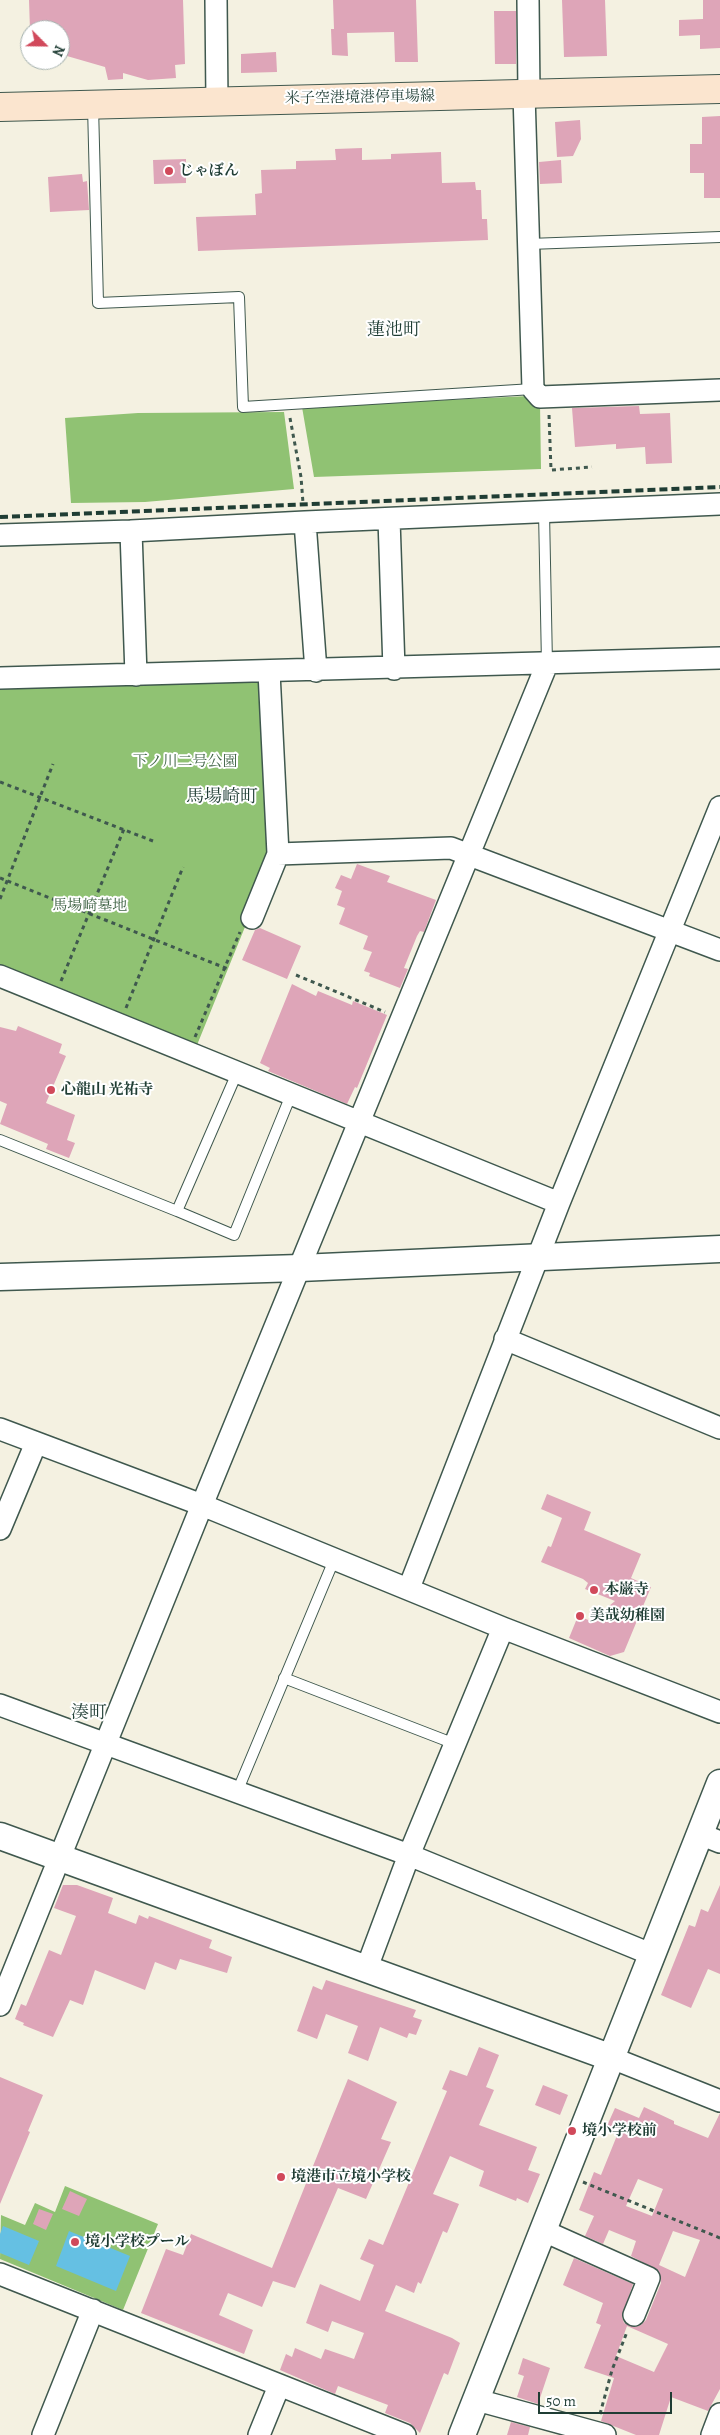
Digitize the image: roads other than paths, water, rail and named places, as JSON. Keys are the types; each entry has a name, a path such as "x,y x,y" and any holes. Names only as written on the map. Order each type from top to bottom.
{"main road":[{"name":"米子空港境港停車場線","path":"0,106 720,89"}],"street":[{"path":"216,0 216,102"},
{"path":"528,0 529,244 541,393 720,390"},
{"path":"0,535 389,520 720,504"},
{"path":"389,520 394,668"},
{"path":"305,522 316,671"},
{"path":"132,531 136,675"},
{"path":"0,678 316,671 720,658"},
{"path":"1,1998 468,855 548,664"},
{"path":"252,918 278,854 269,672"},
{"path":"408,1588 559,1203 720,807"},
{"path":"278,854 451,848 720,950"},
{"path":"0,976 559,1203"},
{"path":"0,1277 300,1268 720,1249"},
{"path":"505,1339 720,1428"},
{"path":"0,1429 202,1505 502,1628 720,1712"},
{"path":"0,1529 36,1442"},
{"path":"366,1970 409,1856 502,1628"},
{"path":"0,1705 409,1856 652,1955"},
{"path":"462,2435 652,1955 710,1838 720,1783"},
{"path":"0,1836 612,2058 720,2101"},
{"path":"544,2231 649,2278 634,2315"},
{"path":"0,2274 405,2435"},
{"path":"42,2435 93,2310"},
{"path":"259,2435 279,2386"},
{"path":"477,2400 600,2434"},
{"path":"712,2435 720,2414"}],"lane":[{"path":"92,104 98,303 239,297 243,407 541,393"},
{"path":"529,244 720,237"},
{"path":"544,512 548,664"},
{"path":"177,1211 237,1073"},
{"path":"0,1140 234,1235 291,1095"},
{"path":"237,1792 334,1560"},
{"path":"284,1678 455,1744"}],"water":[{"path":"3,2226 39,2241 29,2265 0,2253 0,2234"},
{"path":"69,2231 130,2256 116,2291 56,2266"}],"railway":[{"path":"0,517 720,487"}],"place":[{"name":"じゃぼん","path":"169,171"},
{"name":"心龍山 光祐寺","path":"51,1090"},
{"name":"本巌寺","path":"594,1590"},
{"name":"美哉幼稚園","path":"580,1616"},
{"name":"境小学校前","path":"572,2131"},
{"name":"境港市立境小学校","path":"281,2177"},
{"name":"境小学校プール","path":"75,2242"}],"district":[{"name":"蓮池町","path":"394,331"},
{"name":"馬場崎町","path":"222,798"},
{"name":"湊町","path":"89,1714"}],"park label":[{"name":"下ノ川二号公園","path":"185,762"},
{"name":"馬場崎墓地","path":"90,906"}]}
